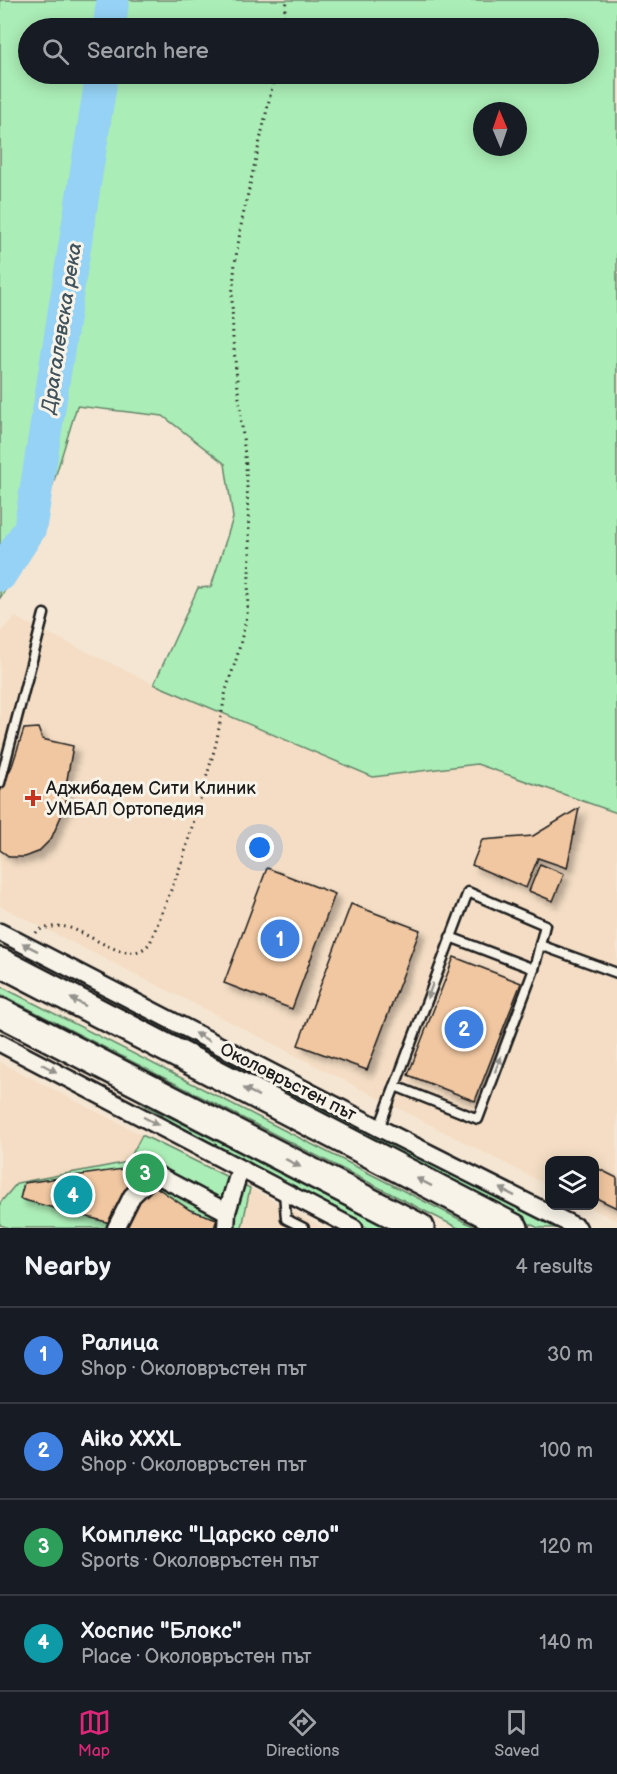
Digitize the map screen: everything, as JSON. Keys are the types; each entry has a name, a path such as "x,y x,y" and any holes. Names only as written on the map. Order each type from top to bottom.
{"highway":[{"name":"Околовръстен път","path":"0,962 513,1228"},
{"path":"0,1012 420,1228"},
{"path":"0,1019 44,1034"}],"street":[{"name":"Околовръстен път","path":"0,932 578,1228"},
{"path":"0,1042 354,1228"},
{"path":"116,1228 132,1196 155,1174 227,1220 240,1169"}],"lane":[{"path":"0,783 44,614"},
{"path":"379,1128 468,892 545,925 534,969 478,1119 395,1086"},
{"path":"450,937 534,969"},
{"path":"540,945 617,973"},
{"path":"284,1192 286,1223 304,1228"}],"path":[{"path":"284,18 286,0"},
{"path":"28,946 38,930 66,927 126,953 140,952 146,948 165,908 182,862 216,744 226,690 247,616 250,587 246,465 233,340 232,298 235,263 242,220 273,84"}],"shaded area":[{"path":"15,617 154,684 373,777 477,764 617,813 617,1221 595,1210 599,1210 599,1156 545,1156 545,1184 0,906 0,632"},
{"path":"0,1062 142,1135 128,1162 17,1183 0,1203"},
{"path":"250,1188 324,1228 242,1228"}],"green space":[{"path":"0,0 617,0 617,813 477,764 373,777 154,684 198,588 211,587 233,518 225,464 163,416 77,406 34,546 0,598"},
{"path":"0,946 556,1228 538,1228 0,953"},
{"path":"0,986 477,1228 458,1228 0,994"},
{"path":"140,1102 387,1228 368,1228 238,1162"},
{"path":"142,1135 250,1188 242,1228 9,1228 0,1225 0,1203 17,1183 128,1162"}],"building":[{"name":"Аджибадем Сити Клиник УМБАЛ Ортопедия","path":"38,728 42,739 73,746 66,785 66,805 51,839 38,852 25,857 10,857 0,850 0,792 12,766 24,729"},
{"path":"579,808 567,868 538,858 526,888 472,865 482,840 533,836"},
{"path":"540,864 564,874 553,901 529,891"},
{"path":"267,868 335,894 292,1009 224,983"},
{"path":"351,904 420,930 367,1070 298,1045"},
{"path":"454,957 521,983 475,1101 408,1075"},
{"path":"130,1168 137,1183 118,1225 20,1199 24,1183"},
{"path":"599,1169 617,1178 617,1208 599,1199"},
{"path":"156,1187 190,1210 217,1219 214,1228 119,1228 147,1189"}],"waterway":[{"name":"Драгалевска река","path":"110,18 113,0"},
{"name":"Драгалевска река","path":"0,575 30,528 100,84"}],"place":[{"name":"Аджибадем Сити Клиник УМБАЛ Ортопедия","path":"33,798"},
{"name":"Ралица","path":"280,939"},
{"name":"Aiko XXXL","path":"464,1029"},
{"name":"Комплекс \"Царско село\"","path":"145,1173"},
{"name":"Хоспис \"Блокс\"","path":"73,1195"}]}
